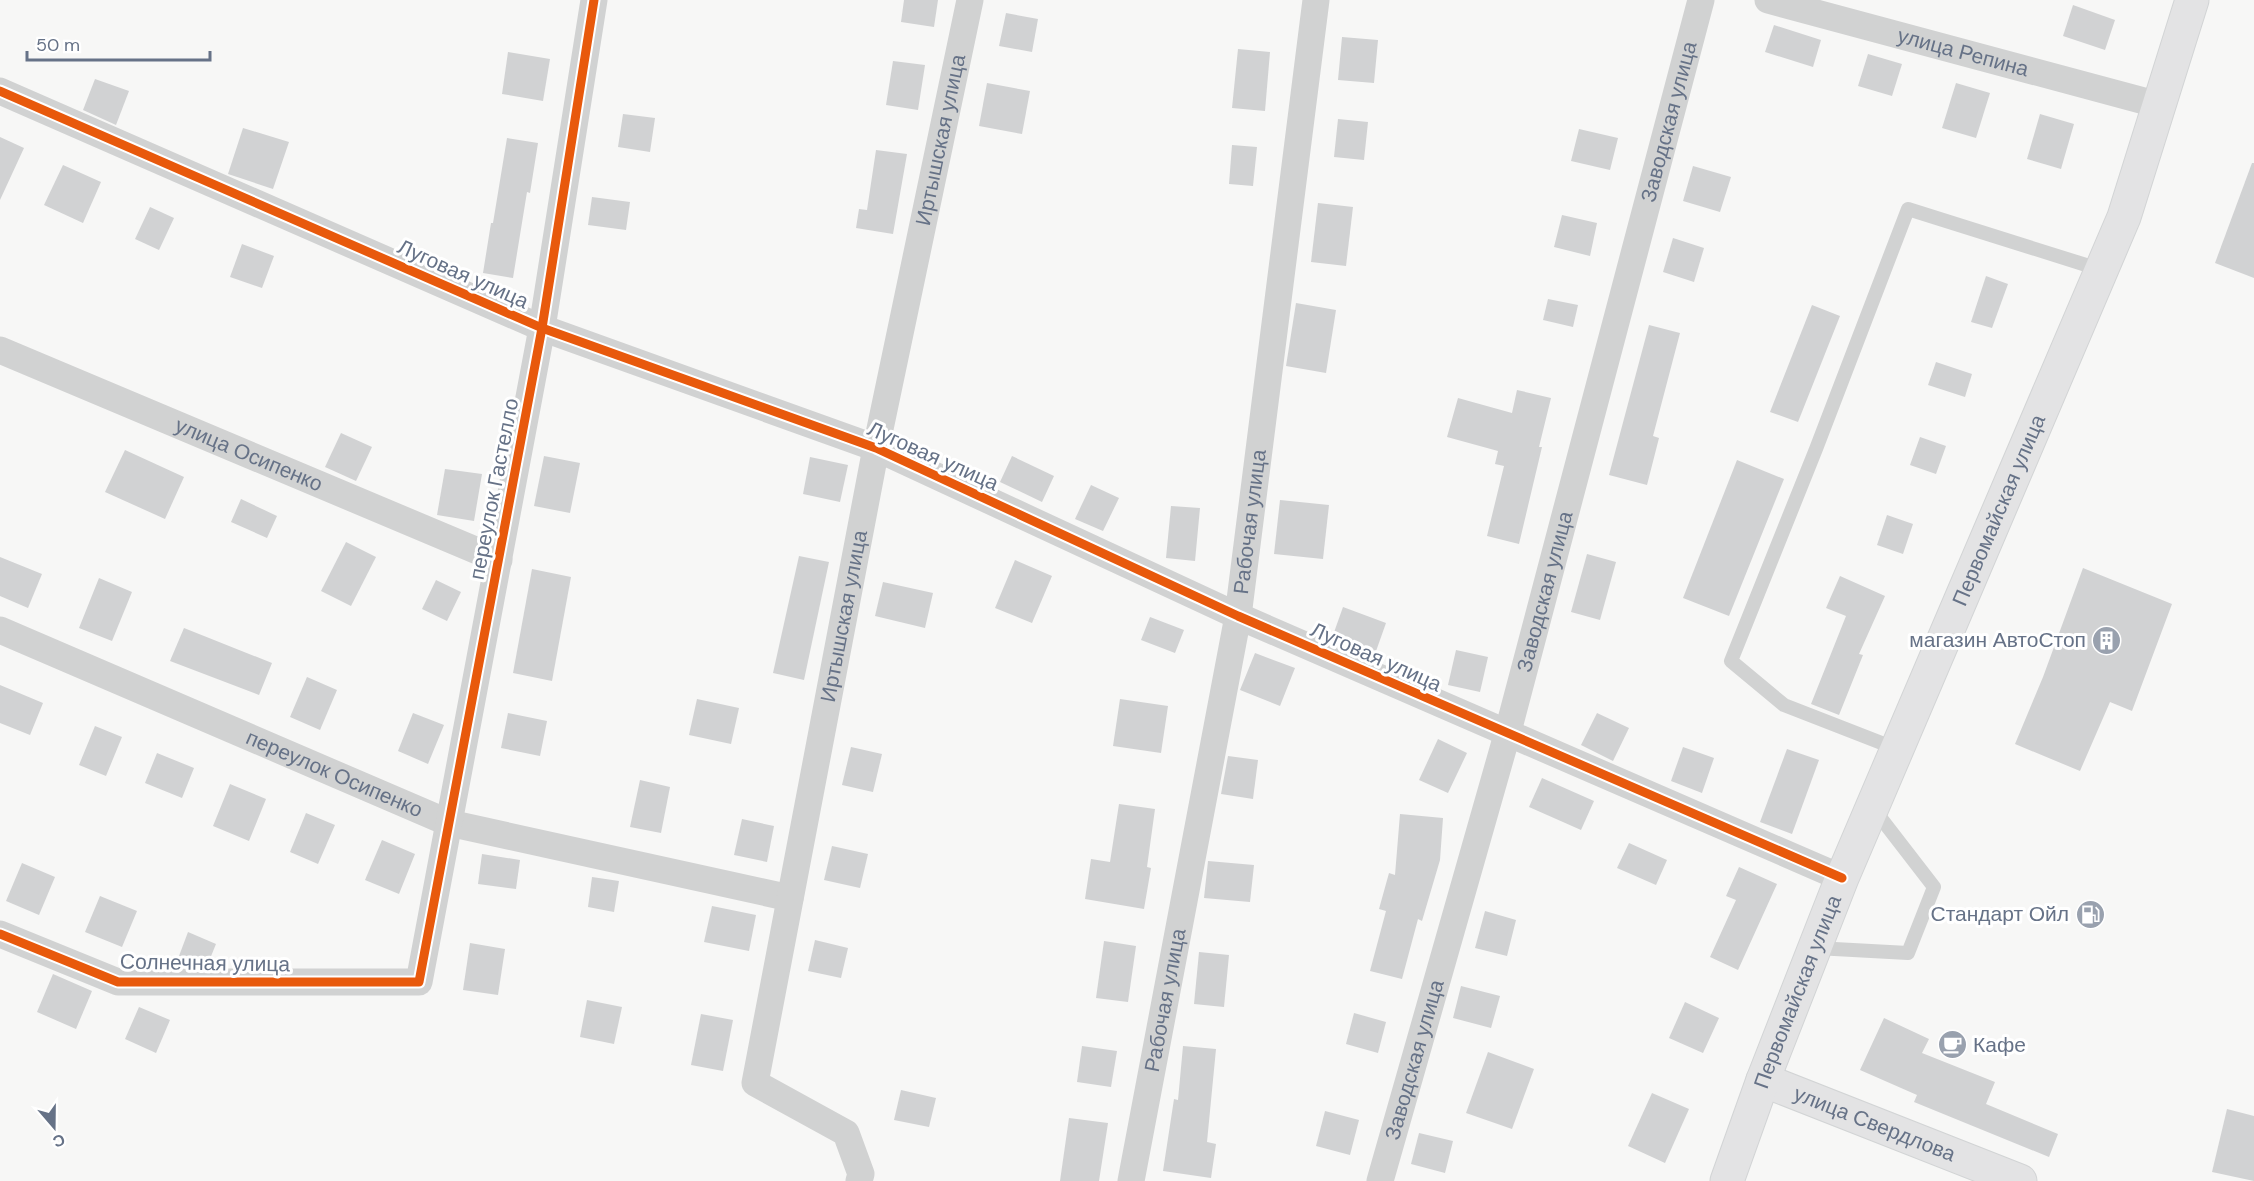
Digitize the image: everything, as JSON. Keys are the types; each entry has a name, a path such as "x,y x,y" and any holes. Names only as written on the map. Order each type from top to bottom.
{"main road":[{"name":"Первомайская улица","path":"1726,1181 1842,878 2124,217 2192,0"},
{"name":"улица Свердлова","path":"1763,1080 2020,1181"}],"street":[{"name":"переулок Гастелло","path":"419,982 542,328 594,0"},
{"name":"Иртышская улица","path":"859,1181 861,1174 846,1134 755,1083 876,448 970,0"},
{"name":"Рабочая улица","path":"1131,1181 1238,616 1316,0"},
{"name":"Заводская улица","path":"1380,1181 1507,735 1701,0"},
{"name":"улица Репина","path":"1768,0 2159,105"},
{"name":"Луговая улица","path":"0,91 542,328 876,448 1238,616 1507,735 1842,878"},
{"name":"улица Осипенко","path":"0,350 499,560"},
{"name":"переулок Осипенко","path":"0,630 449,823 790,898"},
{"name":"Солнечная улица","path":"0,934 118,982 419,982"}],"lane":[{"path":"1897,749 1784,705 1731,661 1816,449 1908,209 2102,270"},
{"path":"1814,948 1908,953 1934,887 1872,808"}],"building":[{"path":"904,0 938,0 934,27 901,22"},
{"path":"2073,5 2115,20 2105,50 2063,36"},
{"path":"1006,13 1038,19 1032,52 999,46"},
{"path":"1774,25 1821,40 1813,67 1765,52"},
{"path":"1342,37 1378,40 1374,83 1338,80"},
{"path":"1238,49 1270,52 1265,111 1232,108"},
{"path":"508,52 550,59 543,101 502,94"},
{"path":"1868,54 1902,64 1892,96 1858,86"},
{"path":"893,61 925,65 918,110 886,105"},
{"path":"95,79 129,91 116,125 83,110"},
{"path":"987,83 1030,91 1022,134 979,126"},
{"path":"1956,83 1990,93 1976,138 1942,128"},
{"path":"623,114 655,118 650,152 618,147"},
{"path":"2040,114 2074,124 2061,169 2027,159"},
{"path":"1338,119 1368,122 1364,160 1334,157"},
{"path":"243,128 289,142 273,189 228,174"},
{"path":"1579,129 1618,138 1610,170 1571,161"},
{"path":"0,137 24,148 0,200"},
{"path":"507,138 538,143 530,193 527,192 513,278 483,273"},
{"path":"1232,145 1257,147 1253,186 1229,184"},
{"path":"876,150 907,154 893,234 856,228 859,209 867,210"},
{"path":"2252,163 2254,163 2254,278 2215,263"},
{"path":"63,165 101,182 83,223 44,205"},
{"path":"1693,166 1731,177 1720,212 1683,201"},
{"path":"592,197 630,202 626,230 588,225"},
{"path":"1318,203 1353,207 1346,266 1311,262"},
{"path":"150,207 174,218 159,250 135,239"},
{"path":"1562,215 1597,223 1590,256 1554,247"},
{"path":"1673,238 1704,248 1694,282 1663,272"},
{"path":"242,244 274,256 262,288 230,277"},
{"path":"1986,276 2008,284 1992,328 1971,322"},
{"path":"1548,299 1578,305 1573,327 1543,320"},
{"path":"1296,303 1336,310 1326,373 1286,366"},
{"path":"1812,305 1840,316 1798,422 1770,412"},
{"path":"1649,325 1680,333 1653,436 1659,438 1647,485 1609,475"},
{"path":"1936,362 1972,374 1965,397 1928,385"},
{"path":"1517,390 1551,398 1519,544 1487,536 1504,466 1495,464 1498,451 1447,437 1458,398 1512,413"},
{"path":"341,433 372,447 356,481 325,467"},
{"path":"1920,437 1946,446 1936,474 1910,465"},
{"path":"125,450 184,477 165,519 105,492"},
{"path":"544,456 580,463 570,513 534,506"},
{"path":"1012,456 1054,476 1042,502 1000,482"},
{"path":"810,457 848,465 840,502 803,494"},
{"path":"1737,460 1784,479 1729,616 1683,598"},
{"path":"445,469 482,474 474,521 437,515"},
{"path":"1091,485 1119,498 1103,531 1075,519"},
{"path":"241,499 277,516 267,538 231,522"},
{"path":"1280,500 1329,505 1323,559 1274,554"},
{"path":"1171,506 1200,508 1195,561 1166,558"},
{"path":"1887,515 1913,524 1903,554 1877,545"},
{"path":"346,542 376,557 351,606 321,591"},
{"path":"1587,554 1616,562 1600,620 1571,612"},
{"path":"799,556 829,562 804,680 773,673"},
{"path":"0,557 42,574 28,608 0,596"},
{"path":"1015,560 1052,576 1032,623 995,608"},
{"name":"магазин АвтоСтоп","path":"2083,568 2172,604 2132,711 2110,702 2080,771 2015,744 2043,677"},
{"path":"532,569 571,577 552,681 513,673"},
{"path":"1840,576 1885,596 1859,654 1863,655 1839,715 1811,704 1846,616 1826,608"},
{"path":"99,578 132,592 112,641 79,628"},
{"path":"436,580 461,592 447,621 422,609"},
{"path":"883,582 933,593 925,628 875,616"},
{"path":"1343,607 1386,623 1375,654 1332,638"},
{"path":"1150,617 1184,630 1175,653 1141,640"},
{"path":"184,628 272,663 259,695 170,661"},
{"path":"1456,650 1488,657 1480,692 1448,685"},
{"path":"1255,653 1295,668 1280,706 1240,690"},
{"path":"307,677 337,690 320,730 290,717"},
{"path":"0,685 43,703 30,735 0,723"},
{"path":"697,699 739,708 731,744 689,735"},
{"path":"1120,699 1168,706 1161,753 1113,746"},
{"path":"413,713 444,725 428,764 398,751"},
{"path":"508,713 547,721 540,756 501,748"},
{"path":"1597,713 1629,728 1613,761 1581,745"},
{"path":"95,726 122,737 106,776 79,765"},
{"path":"1438,739 1467,753 1448,793 1419,780"},
{"path":"851,747 882,754 873,792 842,785"},
{"path":"1683,747 1714,758 1702,793 1671,781"},
{"path":"1787,749 1819,760 1792,834 1760,822"},
{"path":"157,753 194,768 182,798 145,783"},
{"path":"1228,756 1258,760 1253,799 1221,794"},
{"path":"1542,778 1594,801 1581,830 1529,807"},
{"path":"640,780 670,787 661,833 630,827"},
{"path":"230,784 266,799 249,841 213,826"},
{"path":"1119,804 1155,809 1147,867 1151,868 1144,909 1085,899 1091,859 1110,862"},
{"path":"306,813 335,825 318,864 290,852"},
{"path":"1400,814 1443,818 1440,860 1422,921 1418,919 1402,979 1370,971 1386,911 1379,909 1389,873 1395,875"},
{"path":"742,819 774,826 767,862 734,855"},
{"path":"382,840 415,854 399,894 365,880"},
{"path":"1629,843 1667,860 1656,885 1617,868"},
{"path":"832,846 868,854 860,888 824,880"},
{"path":"482,854 520,860 516,889 478,884"},
{"path":"1208,861 1254,865 1250,902 1204,898"},
{"path":"22,863 55,877 39,915 6,901"},
{"path":"1739,867 1777,884 1738,970 1710,957 1736,900 1726,896"},
{"path":"592,877 619,881 614,912 588,907"},
{"path":"100,896 137,911 122,947 85,932"},
{"path":"712,906 756,915 749,951 704,942"},
{"path":"1485,911 1516,920 1507,956 1475,948"},
{"path":"188,932 216,944 207,966 176,964"},
{"path":"815,940 848,948 841,978 808,971"},
{"path":"1104,941 1136,946 1128,1002 1096,998"},
{"path":"470,943 505,949 498,995 463,990"},
{"path":"1199,952 1229,955 1224,1007 1194,1004"},
{"path":"53,974 92,991 76,1029 37,1012"},
{"path":"1461,986 1500,996 1491,1028 1453,1018"},
{"path":"587,1000 622,1007 614,1044 580,1037"},
{"path":"1685,1002 1719,1018 1703,1053 1669,1038"},
{"path":"139,1007 170,1020 156,1053 125,1039"},
{"path":"1354,1013 1386,1022 1378,1053 1346,1044"},
{"path":"701,1014 733,1020 723,1071 691,1065"},
{"path":"1884,1018 1929,1039 1922,1053 1995,1082 1986,1104 2058,1134 2049,1157 1914,1102 1917,1095 1860,1070"},
{"path":"1082,1046 1117,1051 1111,1087 1077,1082"},
{"path":"1183,1046 1216,1049 1207,1142 1216,1144 1211,1178 1163,1171 1174,1099 1178,1100"},
{"path":"1488,1052 1534,1069 1512,1129 1466,1113"},
{"path":"901,1090 936,1098 929,1127 894,1120"},
{"path":"1652,1093 1689,1109 1665,1163 1628,1146"},
{"path":"2227,1109 2254,1116 2254,1181 2212,1172"},
{"path":"1325,1111 1359,1120 1350,1155 1316,1146"},
{"path":"1069,1118 1108,1123 1099,1181 1060,1181"},
{"path":"1419,1133 1453,1141 1445,1173 1411,1164"}],"cycle path":[{"path":"0,934 118,982 419,982 542,328 594,0"},
{"path":"0,91 542,328 876,448 1238,616 1842,878"}],"place":[{"name":"магазин АвтоСтоп","path":"2107,640"},
{"name":"Стандарт Ойл","path":"2090,914"},
{"name":"Кафе","path":"1952,1045"}]}
